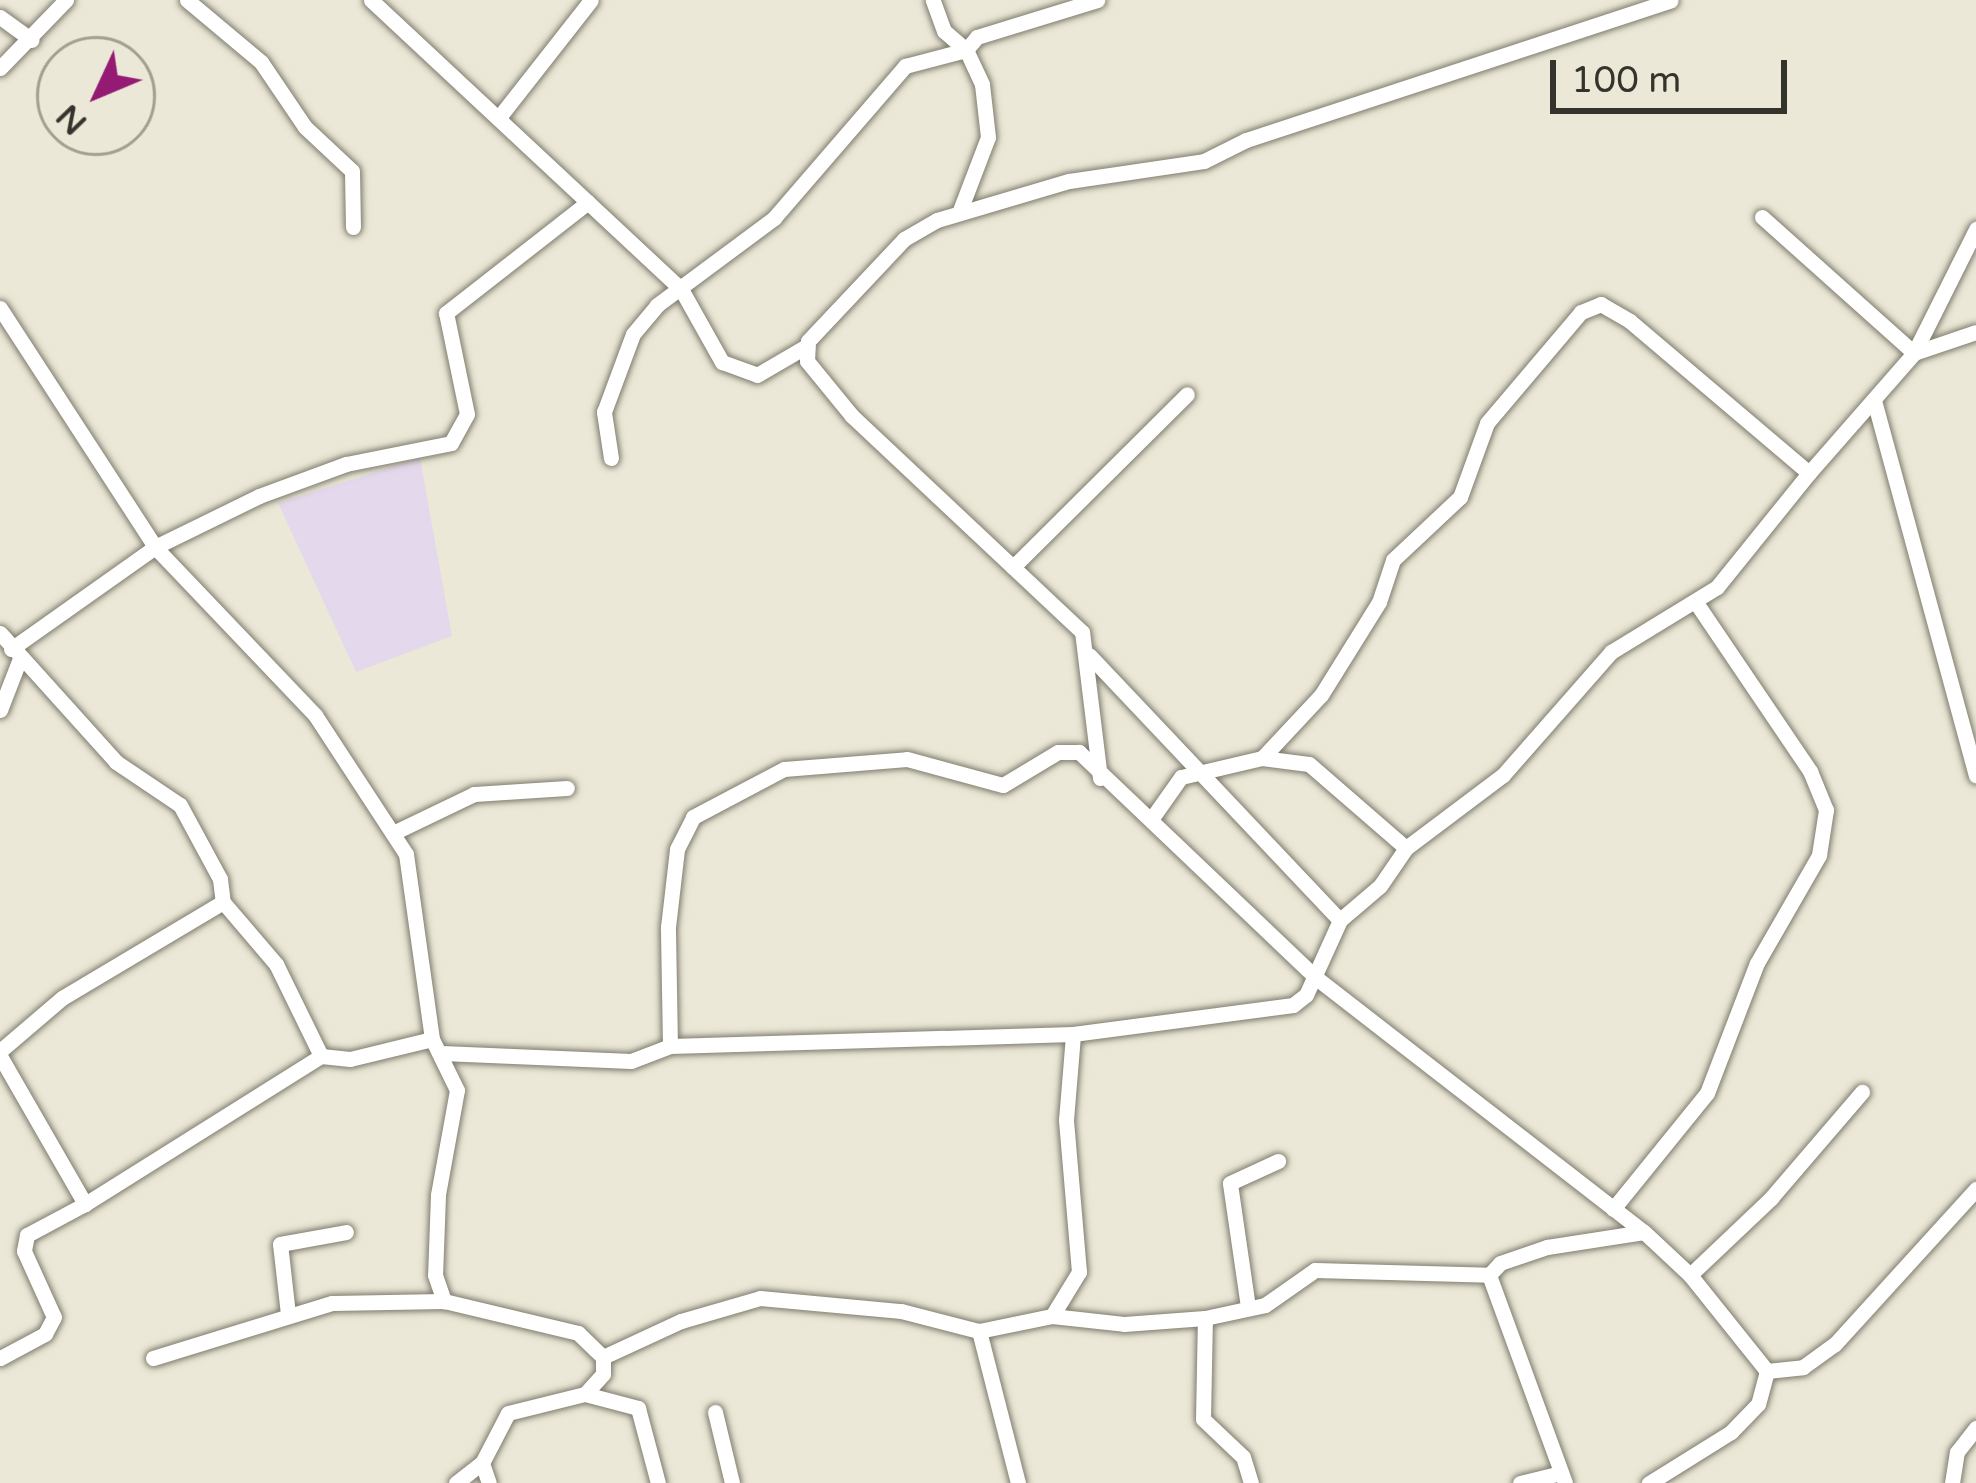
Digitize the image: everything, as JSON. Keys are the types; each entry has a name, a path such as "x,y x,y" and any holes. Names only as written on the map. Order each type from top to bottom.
{"street":[{"path":"0,68 66,0"},
{"path":"187,0 261,62 305,127 352,172 353,227"},
{"path":"371,0 681,289 736,373 757,375 805,347 904,239 958,213 1090,177 1204,161 1246,140 1671,0"},
{"path":"500,116 591,0"},
{"path":"933,0 944,31 967,50 982,84 988,137 976,185 958,213"},
{"path":"611,458 604,412 633,334 681,289 774,218 905,66 967,50 977,37 1097,0"},
{"path":"0,17 32,40"},
{"path":"0,710 15,655 155,547 346,464 451,443 467,414 446,313 588,202"},
{"path":"1762,218 1914,353"},
{"path":"0,1358 45,1334 54,1317 24,1251 28,1235 321,1056 350,1059 437,1046 632,1061 670,1046 1073,1034 1277,1010 1306,995 1340,920 1380,886 1406,848 1503,775 1611,652 1717,587 1809,473 1876,404 1914,353 1976,229"},
{"path":"1262,758 1321,695 1378,602 1393,560 1460,497 1487,423 1581,312 1600,304 1630,321 1809,473"},
{"path":"0,308 155,547 315,715 393,833 417,892 437,1046 457,1090 438,1195 435,1275 444,1301"},
{"path":"1914,353 1976,332"},
{"path":"805,347 806,361 852,416 1082,632 1100,778"},
{"path":"1013,567 1186,394"},
{"path":"1876,404 1976,775"},
{"path":"1613,1209 1707,1093 1757,963 1819,855 1826,810 1810,771 1695,601"},
{"path":"0,633 116,762 180,805 220,879 224,902 276,964 321,1056"},
{"path":"1086,653 1202,771 1251,835 1340,920"},
{"path":"670,1046 668,927 677,849 693,817 784,769 908,759 1003,785 1058,752 1079,752 1100,778 1152,818 1315,977 1644,1232 1690,1274 1767,1371"},
{"path":"1152,818 1181,777 1262,758 1310,764 1406,848"},
{"path":"393,833 474,794 567,788"},
{"path":"85,1204 0,1053 62,998 224,902"},
{"path":"1052,1316 1079,1272 1066,1120 1073,1034"},
{"path":"1690,1274 1771,1198 1862,1092"},
{"path":"1248,1306 1230,1183 1278,1161"},
{"path":"1767,1371 1803,1367 1835,1343 1976,1189"},
{"path":"288,1314 280,1244 346,1232"},
{"path":"1489,1275 1500,1262 1547,1246 1644,1232"},
{"path":"603,1357 681,1321 760,1298 901,1311 980,1331 1052,1316 1124,1324 1205,1318 1265,1305 1316,1270 1489,1275"},
{"path":"1489,1275 1563,1478 1520,1483"},
{"path":"153,1358 332,1303 444,1301 578,1334 603,1357"},
{"path":"1205,1318 1203,1418 1244,1457 1251,1483"},
{"path":"980,1331 1018,1483"},
{"path":"585,1394 602,1374 603,1357"},
{"path":"1649,1483 1731,1432 1758,1404 1767,1371"},
{"path":"455,1483 482,1463 508,1413 585,1394 638,1408 658,1483"},
{"path":"715,1412 732,1483"},
{"path":"1952,1483 1957,1452 1976,1428"},
{"path":"482,1463 489,1483"}],"shaded area":[{"path":"420,458 452,636 356,672 278,503"}]}
